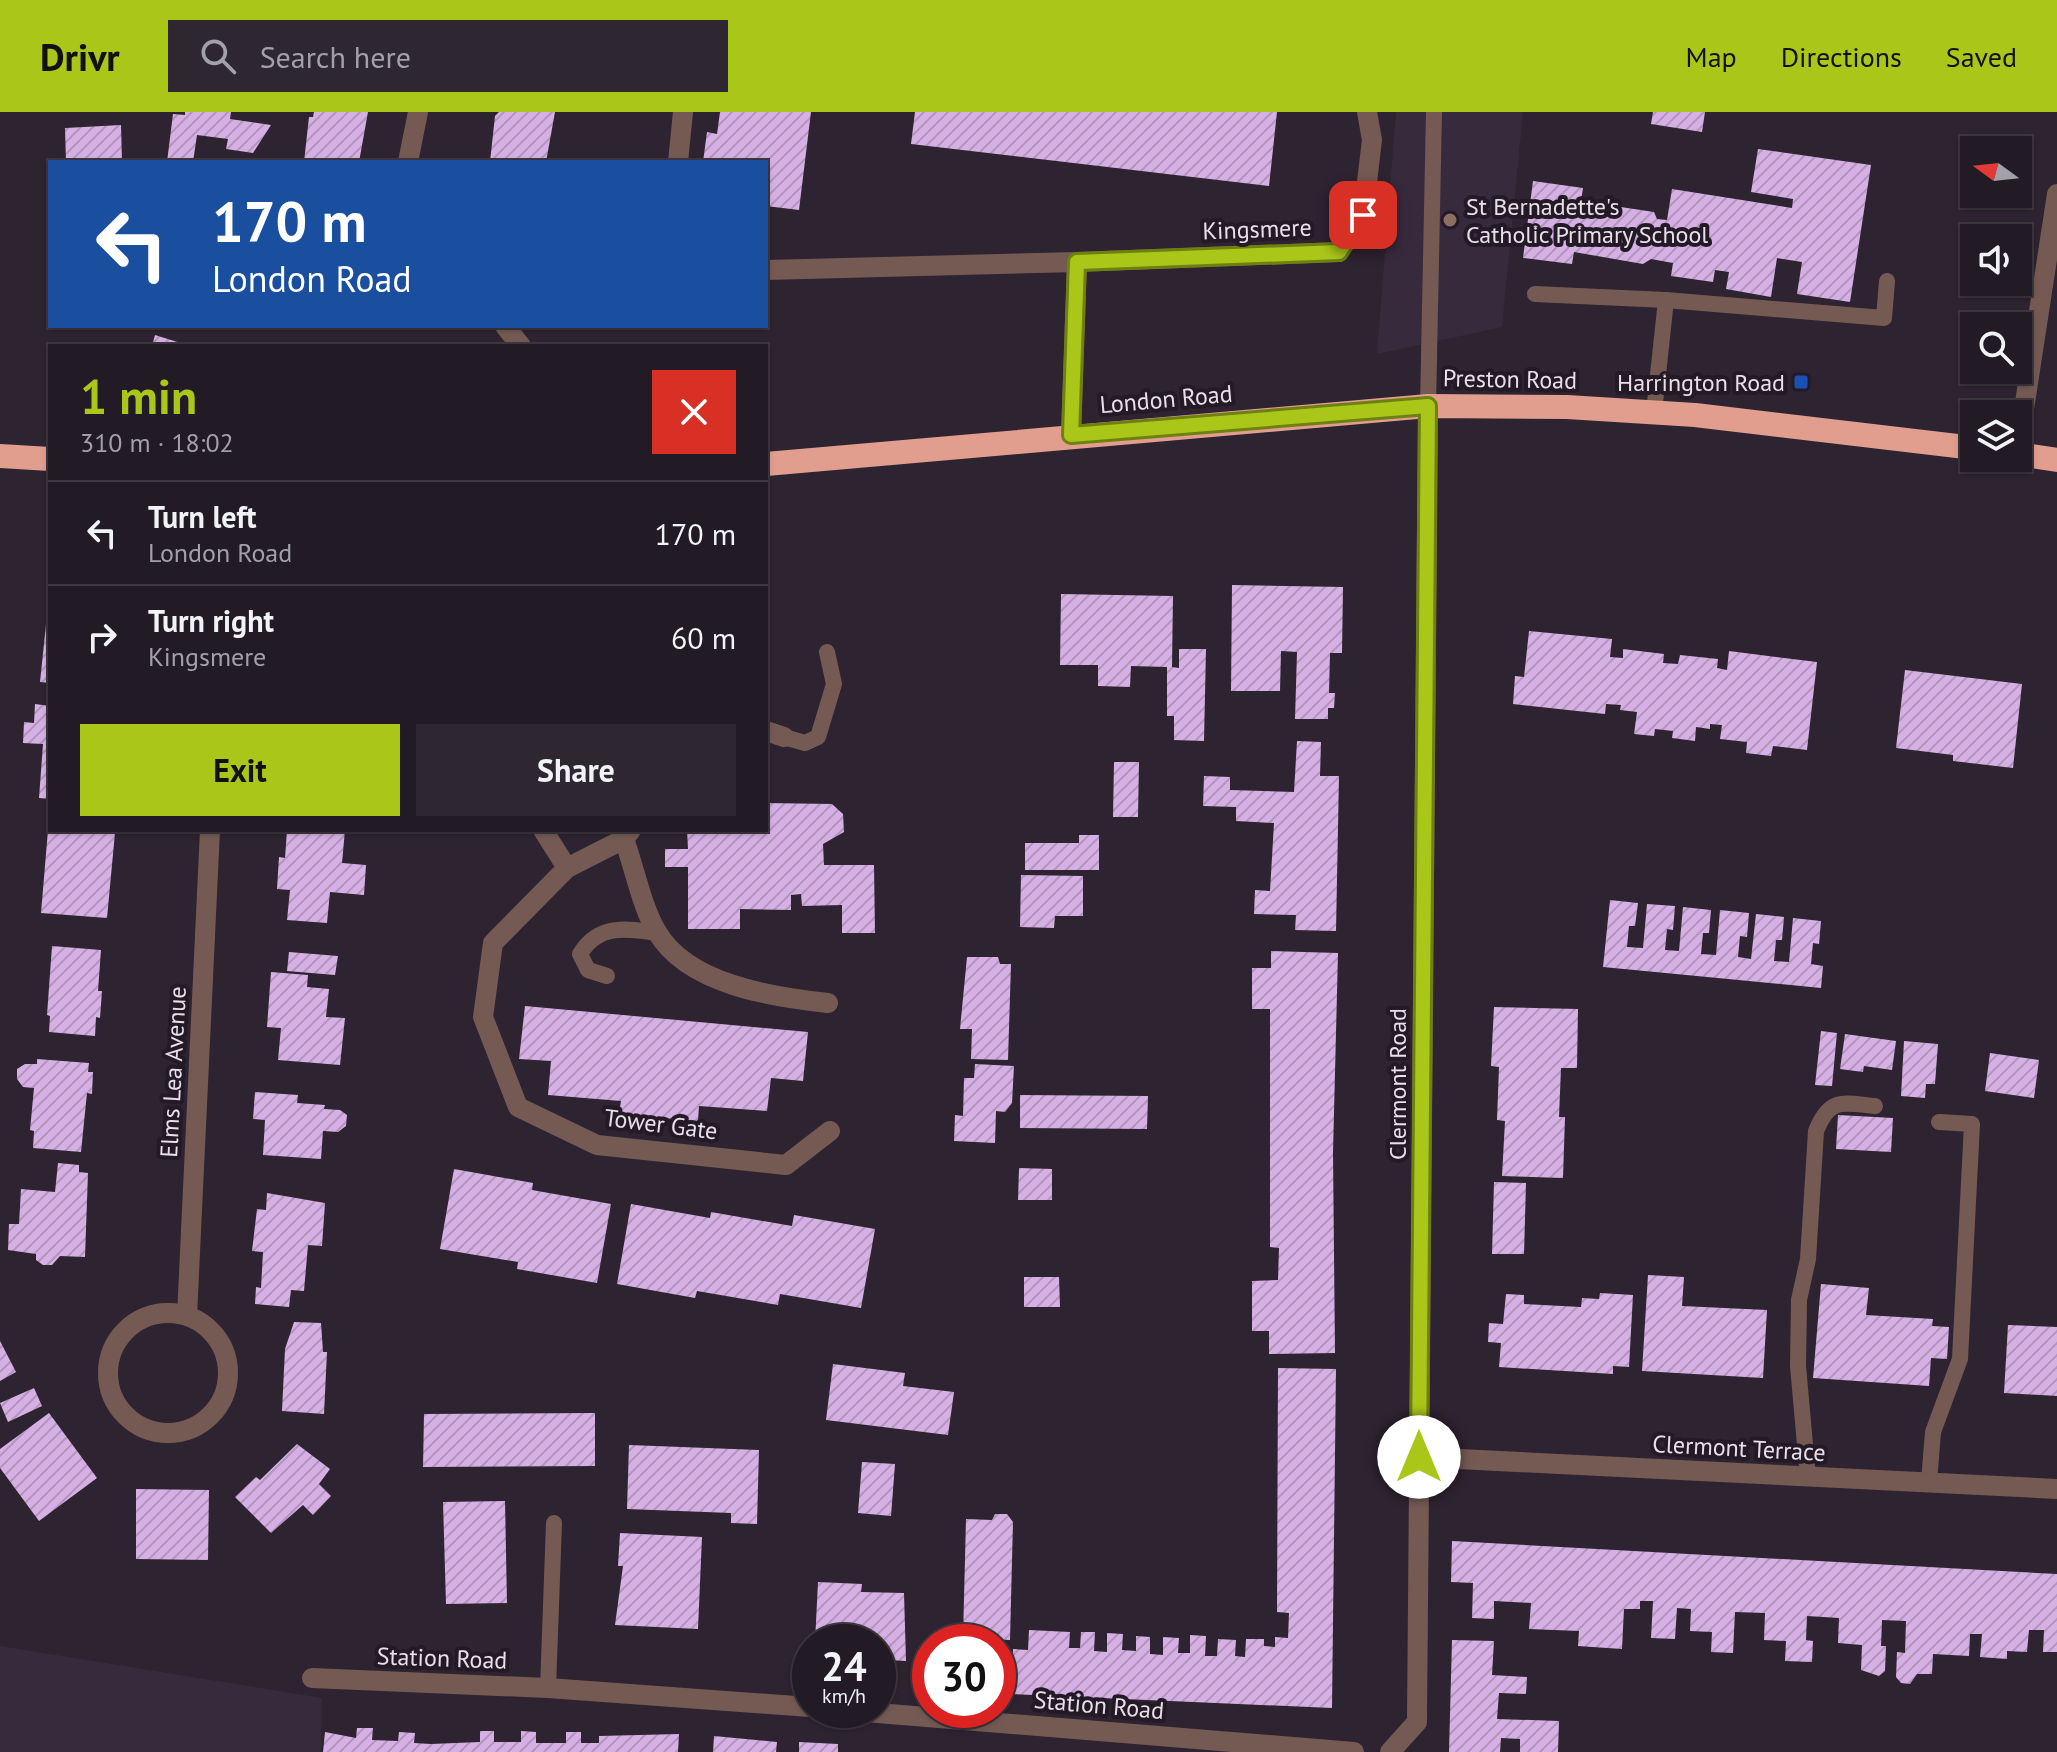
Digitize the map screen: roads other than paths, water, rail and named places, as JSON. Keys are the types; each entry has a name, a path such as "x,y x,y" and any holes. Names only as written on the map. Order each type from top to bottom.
{"highway":[{"name":"Preston Road","path":"1428,406 1654,412 1960,446"},
{"name":"London Road","path":"768,464 1428,406"},
{"path":"2032,454 2057,460"},
{"path":"0,456 48,459"}],"street":[{"path":"408,160 418,112"},
{"path":"678,160 683,112"},
{"name":"Kingsmere","path":"768,270 1339,252 1363,215 1372,140 1367,112"},
{"path":"2026,400 2057,194"},
{"path":"1071,435 1077,262"},
{"path":"507,328 519,344"},
{"name":"Clermont Road","path":"1390,1752 1417,1722 1428,406"},
{"name":"Elms Lea Avenue","path":"187,1316 210,832"},
{"path":"544,832 567,868"},
{"name":"Tower Gate","path":"828,1003 767,996 689,966 657,933 628,834 567,868 493,943 483,1017 518,1107 597,1145 786,1165 830,1131"},
{"path":"166,1313 187,1316 205,1326 219,1342 226,1361 227,1382 220,1402 207,1419 189,1429 169,1434 148,1431 130,1420 116,1405 109,1385 108,1364 115,1345 128,1328 146,1317 166,1313"},
{"name":"Clermont Terrace","path":"1419,1457 2057,1489"},
{"name":"Station Road","path":"312,1678 548,1688 792,1706"},
{"name":"Station Road","path":"896,1715 1354,1752"}],"lane":[{"path":"1428,406 1434,112"},
{"path":"1535,294 1666,300 1884,318 1887,281"},
{"path":"1654,412 1666,300"},
{"path":"775,734 805,743 818,737 834,684 827,652"},
{"path":"607,976 588,970 580,954 589,939 618,927 657,933"},
{"path":"1808,1478 1798,1366 1799,1300 1808,1259 1816,1131 1823,1112 1837,1103 1875,1106"},
{"path":"1929,1482 1933,1432 1960,1359 1972,1124 1939,1122"},
{"path":"548,1688 554,1523"}],"place":[{"name":"St Bernadette's Catholic Primary School","path":"1450,220"},
{"name":"Harrington Road","path":"1801,382"}]}
